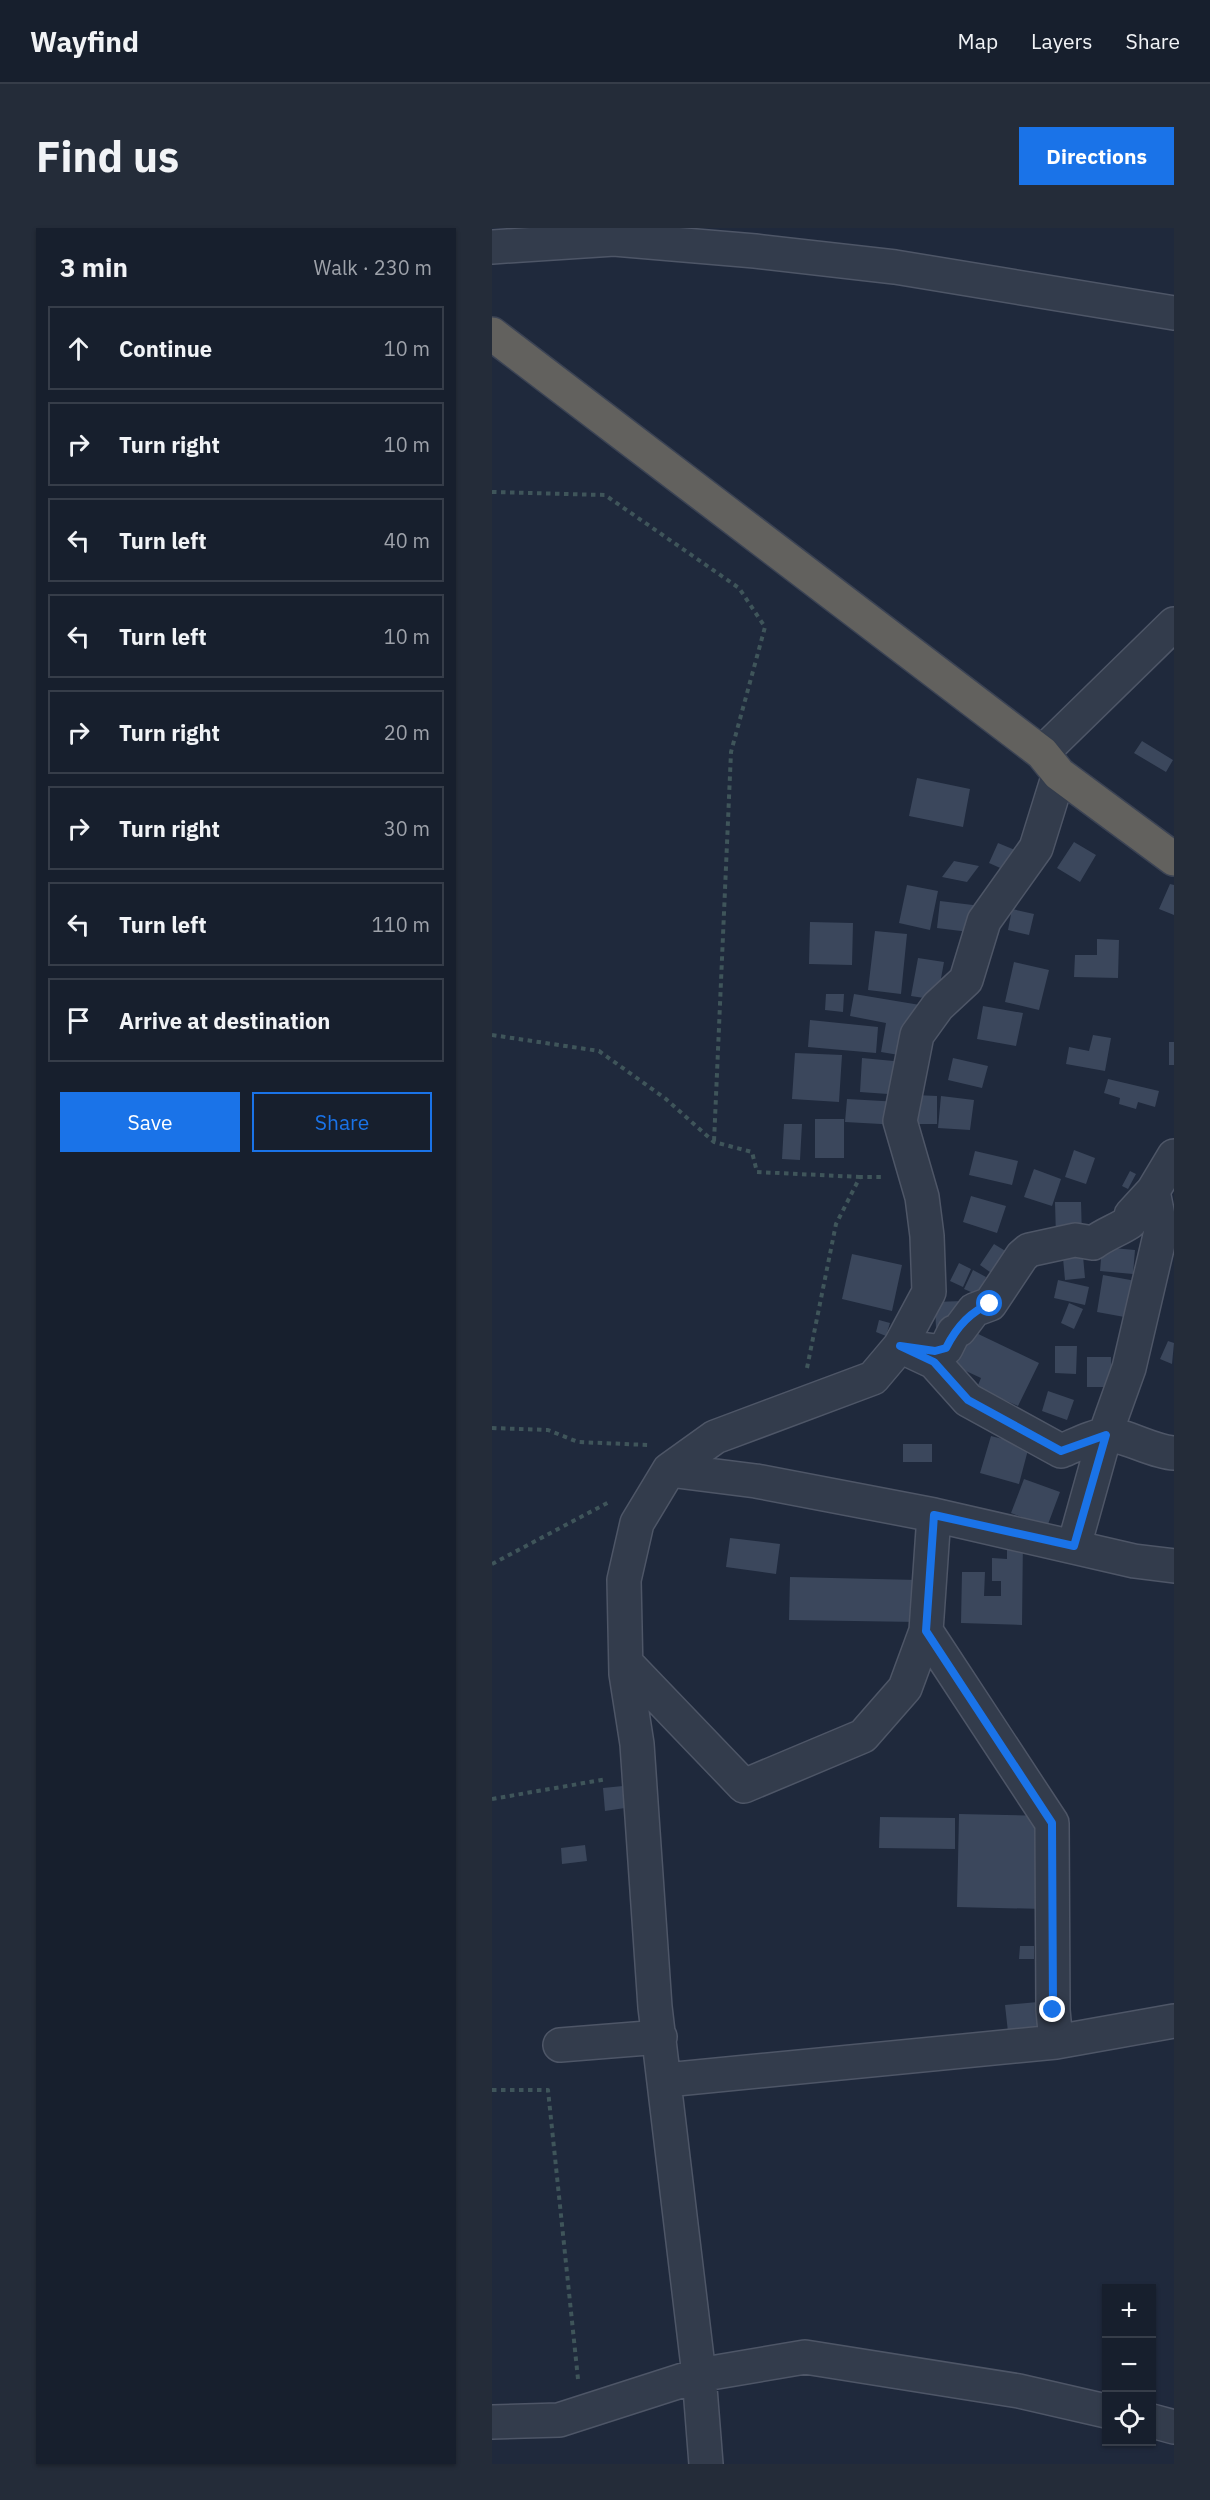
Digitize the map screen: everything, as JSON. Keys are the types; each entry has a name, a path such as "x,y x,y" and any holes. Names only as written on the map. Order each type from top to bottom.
{"highway":[{"path":"492,334 1174,860"}],"street":[{"path":"492,247 615,239 755,251 895,267 1174,313"},
{"path":"706,2464 699,2375 678,2206 666,2080 655,2007 637,1744 626,1663 624,1581 637,1524 669,1470 715,1437 873,1378 900,1346 928,1292 927,1236 922,1197 900,1121 917,1035 938,1006 966,980 984,921 1036,848 1051,763 1174,624"},
{"path":"900,1346 935,1351 946,1348 954,1332 969,1315 974,1310 990,1304 1022,1256 1029,1250 1076,1239 1093,1243 1103,1235 1130,1222 1131,1215 1153,1191 1174,1156"},
{"path":"1074,1546 1106,1435 1129,1368 1161,1231 1153,1191"},
{"path":"900,1346 934,1362 968,1400 1061,1451 1106,1435 1157,1451 1174,1453"},
{"path":"669,1470 756,1481 934,1515 1134,1561 1174,1566"},
{"path":"626,1663 744,1786 863,1736 905,1688 926,1631 934,1515"},
{"path":"926,1631 1052,1823 1053,2010 1056,2042"},
{"path":"666,2080 1056,2042 1174,2020"},
{"path":"560,2045 660,2037"},
{"path":"492,2422 559,2420 699,2375 805,2357 1019,2391 1102,2410"},
{"path":"1156,2422 1174,2427"}],"path":[{"path":"492,492 605,495 739,588 765,627 731,752 714,1142"},
{"path":"492,1035 599,1051 666,1099 714,1142 752,1152 757,1172 910,1178 915,1170"},
{"path":"800,1404 836,1224 860,1177"},
{"path":"492,1428 548,1430 578,1442 702,1448"},
{"path":"492,1564 617,1497"},
{"path":"492,1798 639,1773"},
{"path":"492,2090 548,2090 580,2413"}],"building":[{"path":"1142,741 1173,760 1166,772 1134,753"},
{"path":"917,778 970,789 963,827 909,816"},
{"path":"1074,842 1096,855 1080,882 1057,868"},
{"path":"998,843 1025,854 1016,875 989,863"},
{"path":"954,861 979,866 967,882 942,877"},
{"path":"1170,884 1174,885 1174,915 1159,909"},
{"path":"907,885 938,891 930,930 899,923"},
{"path":"940,901 981,906 977,933 937,928"},
{"path":"1012,909 1034,914 1029,935 1008,930"},
{"path":"810,922 853,923 852,965 809,964"},
{"path":"875,931 907,934 901,994 868,990"},
{"path":"1097,939 1119,940 1118,978 1074,977 1075,955 1097,955"},
{"path":"918,958 944,962 937,1000 911,996"},
{"path":"1014,962 1049,970 1039,1010 1005,1002"},
{"path":"826,994 844,994 843,1012 825,1010"},
{"path":"854,994 920,1005 911,1057 881,1052 886,1023 850,1016"},
{"path":"983,1006 1023,1013 1016,1046 977,1039"},
{"path":"810,1020 878,1027 876,1053 808,1047"},
{"path":"1093,1035 1111,1038 1105,1071 1066,1064 1069,1047 1089,1051"},
{"path":"1169,1042 1174,1042 1174,1065 1169,1065"},
{"path":"795,1053 842,1055 839,1102 792,1099"},
{"path":"862,1058 904,1062 902,1095 860,1092"},
{"path":"953,1058 988,1066 982,1088 948,1080"},
{"path":"1108,1079 1159,1091 1155,1107 1138,1102 1136,1109 1119,1104 1120,1098 1104,1093"},
{"path":"915,1095 937,1096 937,1124 915,1124"},
{"path":"941,1096 974,1100 970,1130 938,1128"},
{"path":"847,1099 900,1102 899,1125 845,1122"},
{"path":"815,1119 844,1119 844,1158 815,1158"},
{"path":"784,1124 802,1124 800,1160 782,1159"},
{"path":"1074,1150 1095,1158 1086,1184 1065,1177"},
{"path":"975,1151 1018,1161 1012,1185 969,1175"},
{"path":"1034,1169 1061,1179 1052,1206 1024,1197"},
{"path":"1130,1171 1136,1174 1128,1189 1122,1186"},
{"path":"971,1196 1006,1206 997,1233 963,1222"},
{"path":"1055,1202 1081,1202 1082,1236 1056,1237"},
{"path":"994,1244 1012,1255 997,1277 980,1265"},
{"path":"1082,1245 1085,1278 1065,1280 1062,1247"},
{"path":"1102,1247 1135,1250 1133,1274 1100,1271"},
{"path":"852,1254 902,1265 892,1311 842,1299"},
{"path":"959,1263 971,1269 963,1287 950,1281"},
{"path":"973,1270 986,1277 978,1295 964,1289"},
{"path":"1103,1275 1136,1281 1130,1318 1097,1312"},
{"path":"1058,1280 1089,1287 1085,1305 1054,1298"},
{"path":"962,1301 962,1311 952,1312 953,1328 936,1329 935,1302"},
{"path":"1069,1303 1083,1309 1074,1329 1061,1323"},
{"path":"879,1320 890,1323 886,1336 876,1332"},
{"path":"972,1331 1039,1363 1018,1406 976,1390 981,1378 955,1366"},
{"path":"1168,1341 1174,1343 1172,1364 1160,1359"},
{"path":"1055,1346 1077,1346 1076,1374 1055,1373"},
{"path":"1087,1357 1111,1357 1112,1387 1087,1387"},
{"path":"1048,1391 1074,1400 1067,1420 1042,1411"},
{"path":"991,1436 1029,1446 1019,1484 980,1473"},
{"path":"903,1444 932,1444 932,1462 903,1462"},
{"path":"1024,1479 1060,1492 1047,1527 1011,1513"},
{"path":"1007,1537 1023,1537 1022,1625 961,1623 962,1572 985,1572 984,1596 1001,1596 1001,1581 992,1581 992,1558 1007,1559"},
{"path":"730,1538 780,1544 776,1574 726,1567"},
{"path":"790,1577 918,1580 918,1622 789,1620"},
{"path":"623,1786 625,1808 605,1811 603,1788"},
{"path":"959,1814 1046,1816 1044,1909 957,1907"},
{"path":"880,1817 955,1818 955,1849 879,1848"},
{"path":"585,1845 587,1861 562,1864 561,1848"},
{"path":"1020,1946 1034,1946 1034,1959 1019,1959"},
{"path":"1038,2002 1042,2037 1009,2041 1005,2005"}],"route":[{"path":"990,1304 974,1310 954,1332 946,1348 935,1351 900,1346 934,1362 968,1400 1061,1451 1106,1435 1074,1546 934,1515 926,1631 1052,1823 1053,2010"}]}
